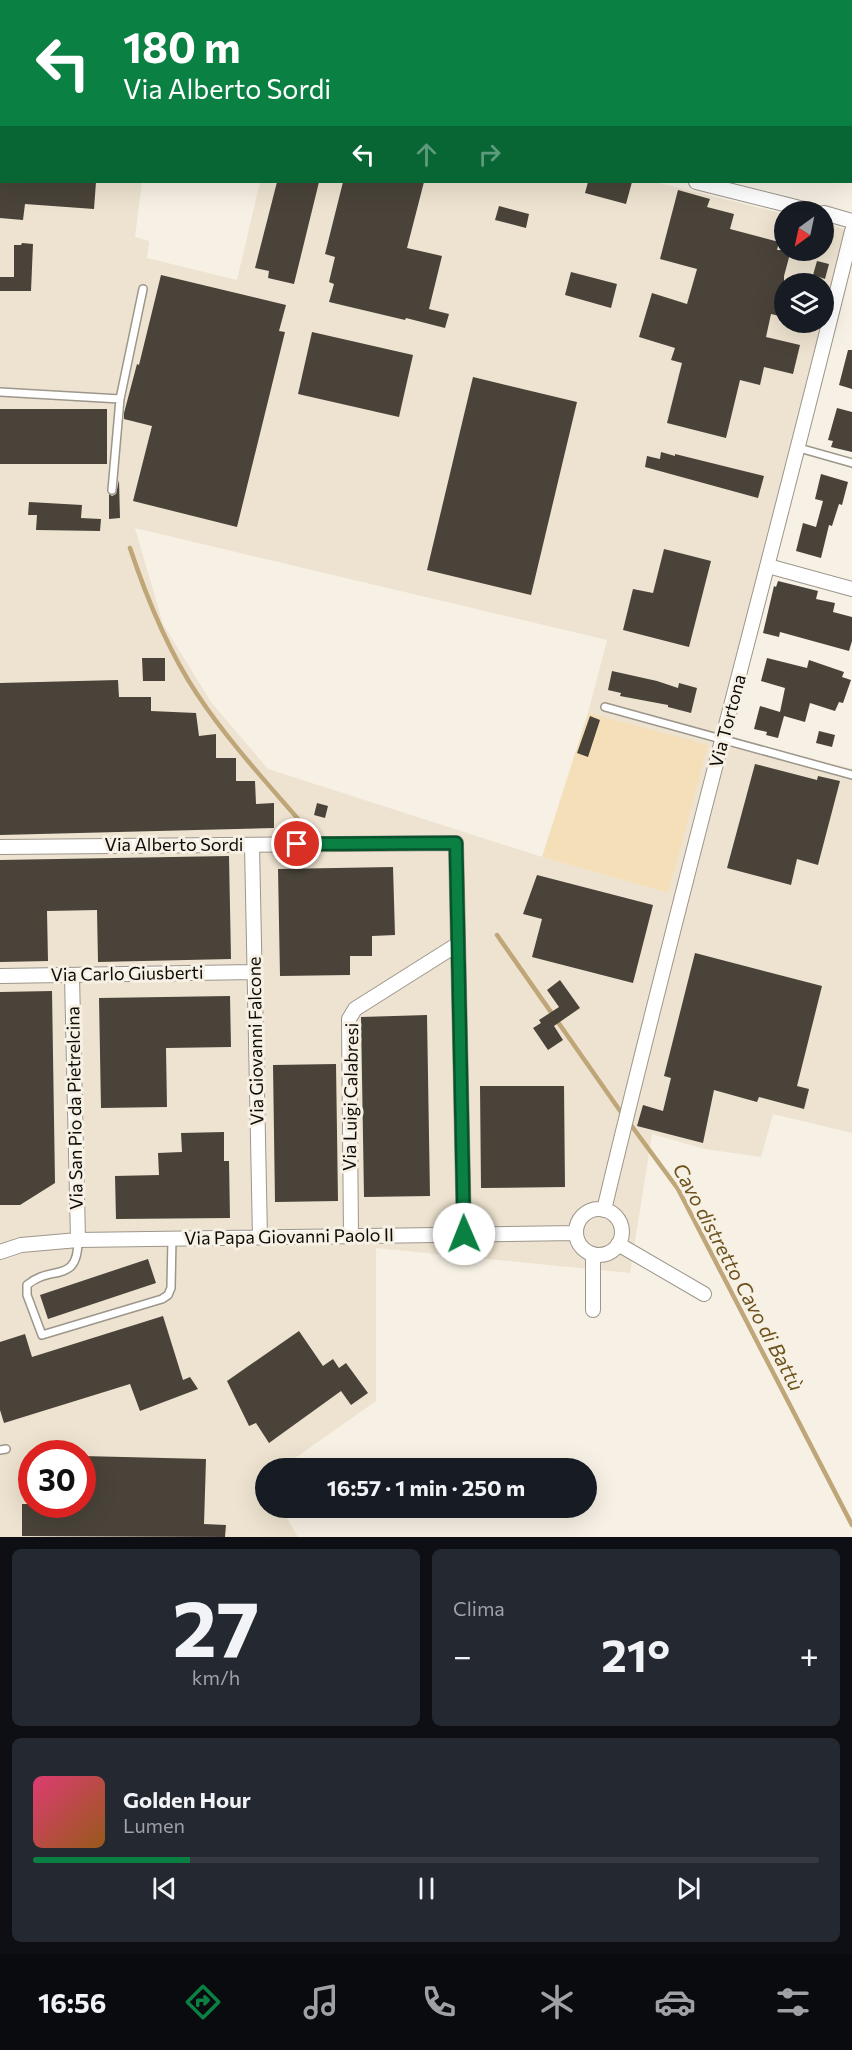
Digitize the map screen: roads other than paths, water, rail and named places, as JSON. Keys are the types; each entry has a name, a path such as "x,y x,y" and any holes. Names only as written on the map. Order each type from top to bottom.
{"street":[{"path":"700,183 774,202"},
{"path":"834,216 852,220"},
{"name":"Via Tortona","path":"604,1210 799,448 852,231"},
{"path":"768,566 852,589"},
{"name":"Via Alberto Sordi","path":"0,847 456,843 458,944"},
{"name":"Via Giovanni Falcone","path":"252,844 260,1237"},
{"path":"458,944 464,1234"},
{"name":"Via Luigi Calabresi","path":"351,1236 349,1019 355,1009 458,944"},
{"name":"Via Carlo Giusberti","path":"0,976 255,972"},
{"name":"Via San Pio da Pietrelcina","path":"72,976 78,1240"},
{"path":"597,1209 604,1210 611,1212 620,1223 621,1237 618,1244 607,1253 593,1254 581,1246 576,1233 577,1226 584,1214 597,1209"},
{"name":"Via Papa Giovanni Paolo II","path":"1,1253 21,1245 78,1240 576,1233"},
{"path":"618,1244 704,1294"},
{"path":"593,1254 593,1310"}],"lane":[{"path":"112,490 120,399 143,289"},
{"path":"0,392 120,399"},
{"path":"799,448 852,463"},
{"path":"605,707 852,774"},
{"path":"78,1240 78,1257 74,1265 64,1271 33,1280 27,1285 27,1294 42,1335 162,1299 171,1288 172,1239"}],"waterway":[{"name":"Cavo distretto Cavo di Battù","path":"130,548 159,623 186,677 235,745 305,827"},
{"name":"Cavo distretto Cavo di Battù","path":"497,935 623,1115"},
{"name":"Cavo distretto Cavo di Battù","path":"628,1121 678,1189 852,1525"}]}
